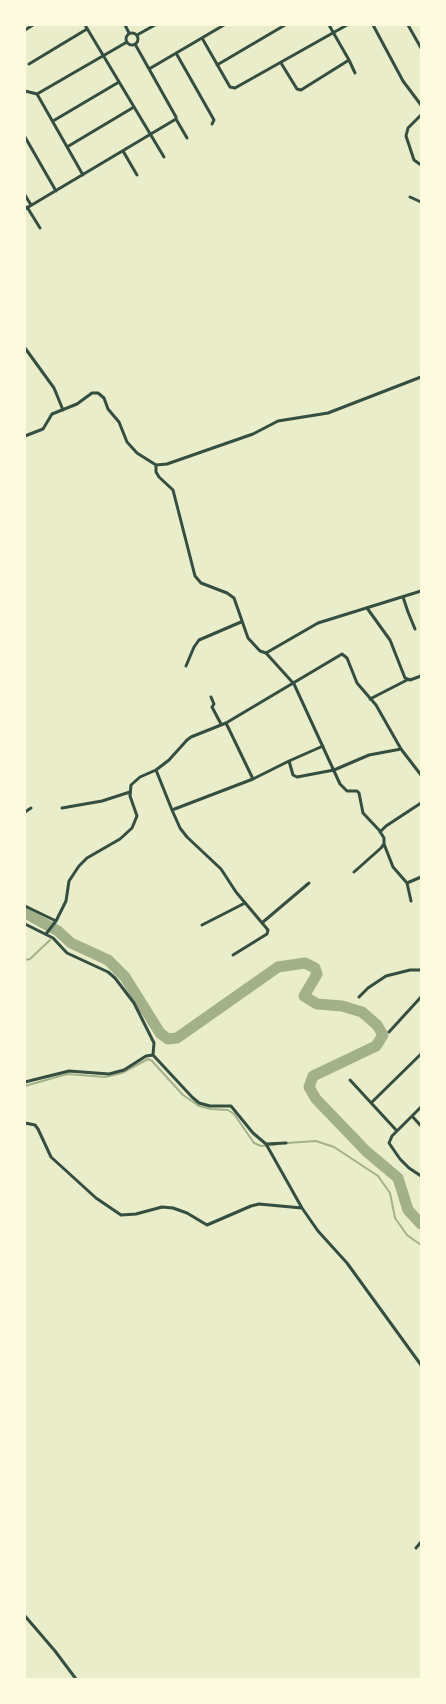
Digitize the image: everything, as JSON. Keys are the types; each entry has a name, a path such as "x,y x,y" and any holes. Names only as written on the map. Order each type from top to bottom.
{"street":[{"path":"25,30 33,25"},
{"path":"124,25 129,33"},
{"path":"137,35 154,25"},
{"path":"149,69 224,25"},
{"path":"217,65 285,25"},
{"path":"329,25 355,73"},
{"path":"202,38 232,89 347,25"},
{"path":"373,25 403,81 421,105"},
{"path":"408,25 421,48"},
{"path":"29,64 86,27 164,157"},
{"path":"129,33 137,35"},
{"path":"127,42 126,37 129,33"},
{"path":"135,44 138,40 137,35"},
{"path":"25,91 37,94 127,42"},
{"path":"127,42 130,45 135,44"},
{"path":"135,44 187,138"},
{"path":"176,53 214,120 212,124"},
{"path":"281,63 298,90 349,60"},
{"path":"53,122 119,82"},
{"path":"37,94 84,174"},
{"path":"67,147 134,107"},
{"path":"421,115 408,128 406,136 414,160 421,165"},
{"path":"28,207 176,119"},
{"path":"25,137 56,191"},
{"path":"124,151 137,175"},
{"path":"25,195 28,207 40,228"},
{"path":"410,198 421,202"},
{"path":"25,348 54,388 63,410"},
{"path":"25,436 43,429 52,414 77,404 92,393 98,393 101,394 108,409 119,422 128,442 137,453 156,465 167,464 253,434 278,421 328,413 421,376"},
{"path":"156,465 156,472 159,477 173,490 195,576 201,583 231,595 236,602 241,622 252,644 260,651 266,653 294,684 344,789 359,793 363,813 384,838 384,844 393,867 407,883 411,901"},
{"path":"266,653 318,623 421,591"},
{"path":"403,597 416,629"},
{"path":"367,608 390,640 403,676 407,680"},
{"path":"186,666 199,640 241,622"},
{"path":"46,934 56,921 66,902 69,881 79,866 87,858 120,839 132,828 137,816 130,792 134,782 140,777 156,770 169,760 191,737 226,723 342,654 347,658 357,683 370,699 401,749 421,775"},
{"path":"370,699 407,680 421,676"},
{"path":"211,697 214,704 212,707 221,724"},
{"path":"226,723 253,779"},
{"path":"172,810 253,779 323,746"},
{"path":"289,762 293,775 296,777 334,770 369,755 401,749"},
{"path":"156,770 180,828 220,869 268,930 267,934 232,955"},
{"path":"62,808 102,801 130,792"},
{"path":"380,832 421,803"},
{"path":"25,812 31,808"},
{"path":"354,872 384,844"},
{"path":"407,883 421,877"},
{"path":"263,922 309,883"},
{"path":"202,925 245,903"},
{"path":"25,906 56,921"},
{"path":"25,924 56,941 66,953 108,972 115,978 134,1004 154,1043 152,1055"},
{"path":"359,997 368,988 386,976 410,970 421,970"},
{"path":"389,1032 421,997"},
{"path":"371,1102 421,1054"},
{"path":"25,1082 69,1071 108,1074 124,1070 146,1056 152,1055"},
{"path":"152,1055 200,1103 210,1106 231,1106 267,1146 302,1208 318,1231 347,1264 421,1364"},
{"path":"350,1080 397,1131"},
{"path":"421,1107 389,1140 392,1149 409,1168 421,1176"},
{"path":"412,1116 421,1126"},
{"path":"25,1122 38,1129 51,1157 96,1198 121,1215 136,1214 162,1207 173,1208 187,1213 207,1225 259,1204 302,1208"},
{"path":"267,1146 286,1143"},
{"path":"416,1548 421,1542"},
{"path":"25,1616 76,1679"}],"waterway":[{"path":"25,913 58,931 71,943 108,960 125,977 160,1033 168,1039 177,1038 278,967 305,963 315,968 317,974 304,996 317,1004 342,1006 362,1012 377,1025 383,1035 376,1046 313,1076 309,1087 316,1099 366,1151 398,1178 408,1210 421,1224"},
{"path":"25,960 30,959 50,940"},
{"path":"25,1086 67,1074 105,1077 122,1073 148,1059 183,1095 199,1106 228,1110 234,1114 254,1143 261,1146 275,1145"},
{"path":"287,1143 316,1141 334,1147 378,1176 390,1193 395,1218 407,1235 421,1245"}]}
